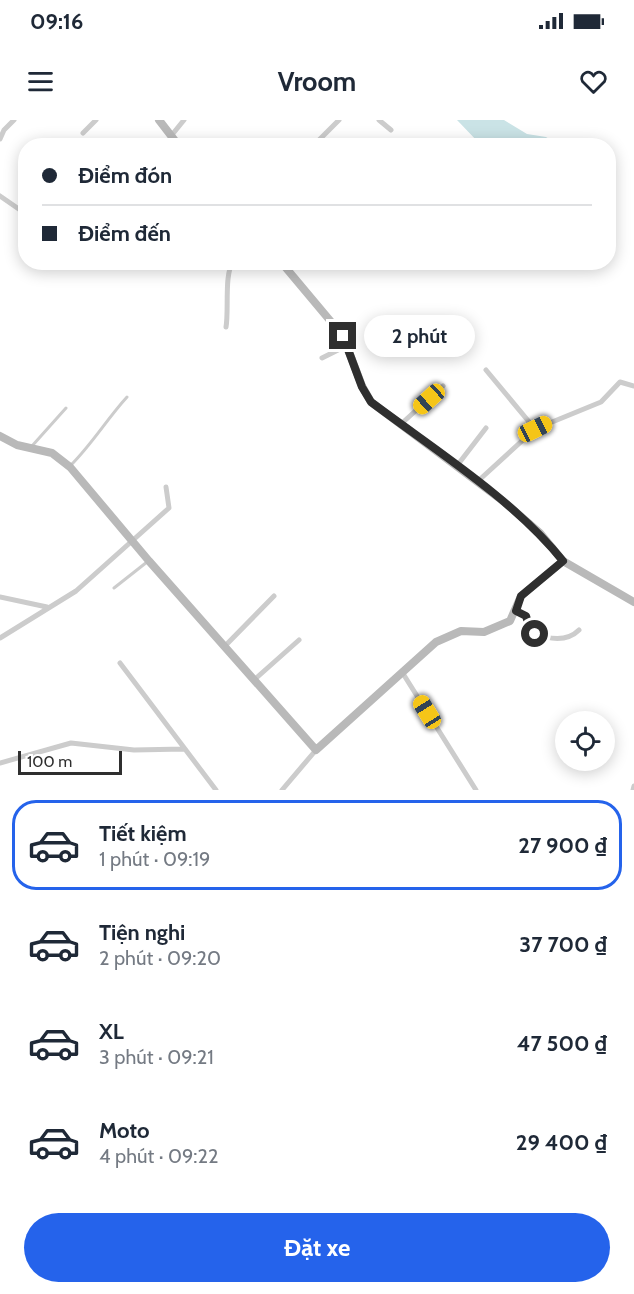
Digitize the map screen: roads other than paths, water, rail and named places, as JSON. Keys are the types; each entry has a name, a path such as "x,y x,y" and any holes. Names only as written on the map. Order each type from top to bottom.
{"street":[{"path":"0,139 4,130 14,120"},
{"path":"83,133 96,120"},
{"path":"159,120 171,138"},
{"path":"176,138 184,120"},
{"path":"321,138 339,120"},
{"path":"379,120 392,130"},
{"path":"0,196 18,208"},
{"path":"226,327 229,270"},
{"path":"288,270 330,318 346,346 362,387 371,402 540,532 563,561 634,602"},
{"path":"322,358 346,346"},
{"path":"486,370 535,429"},
{"path":"477,482 535,429 601,402 620,382 634,386"},
{"path":"401,424 442,386"},
{"path":"456,466 486,428"},
{"path":"0,436 17,445 52,453 70,467 148,561 316,750"},
{"path":"0,638 47,607 70,596 168,510 170,503 166,487"},
{"path":"282,790 316,750 436,642 461,631 492,631 515,614 521,596 563,561"},
{"path":"0,597 47,607"},
{"path":"224,646 274,597"},
{"path":"515,614 526,616 533,633 554,640 574,634 579,630"},
{"path":"254,680 299,640"},
{"path":"120,663 216,790"},
{"path":"402,672 476,790"},
{"path":"0,763 71,743 134,750 183,749"}],"lane":[{"path":"70,467 91,444 100,427 127,397"},
{"path":"32,448 66,408"},
{"path":"114,588 148,561"}],"water":[{"path":"457,120 504,120 527,134 548,138 474,138"}]}
